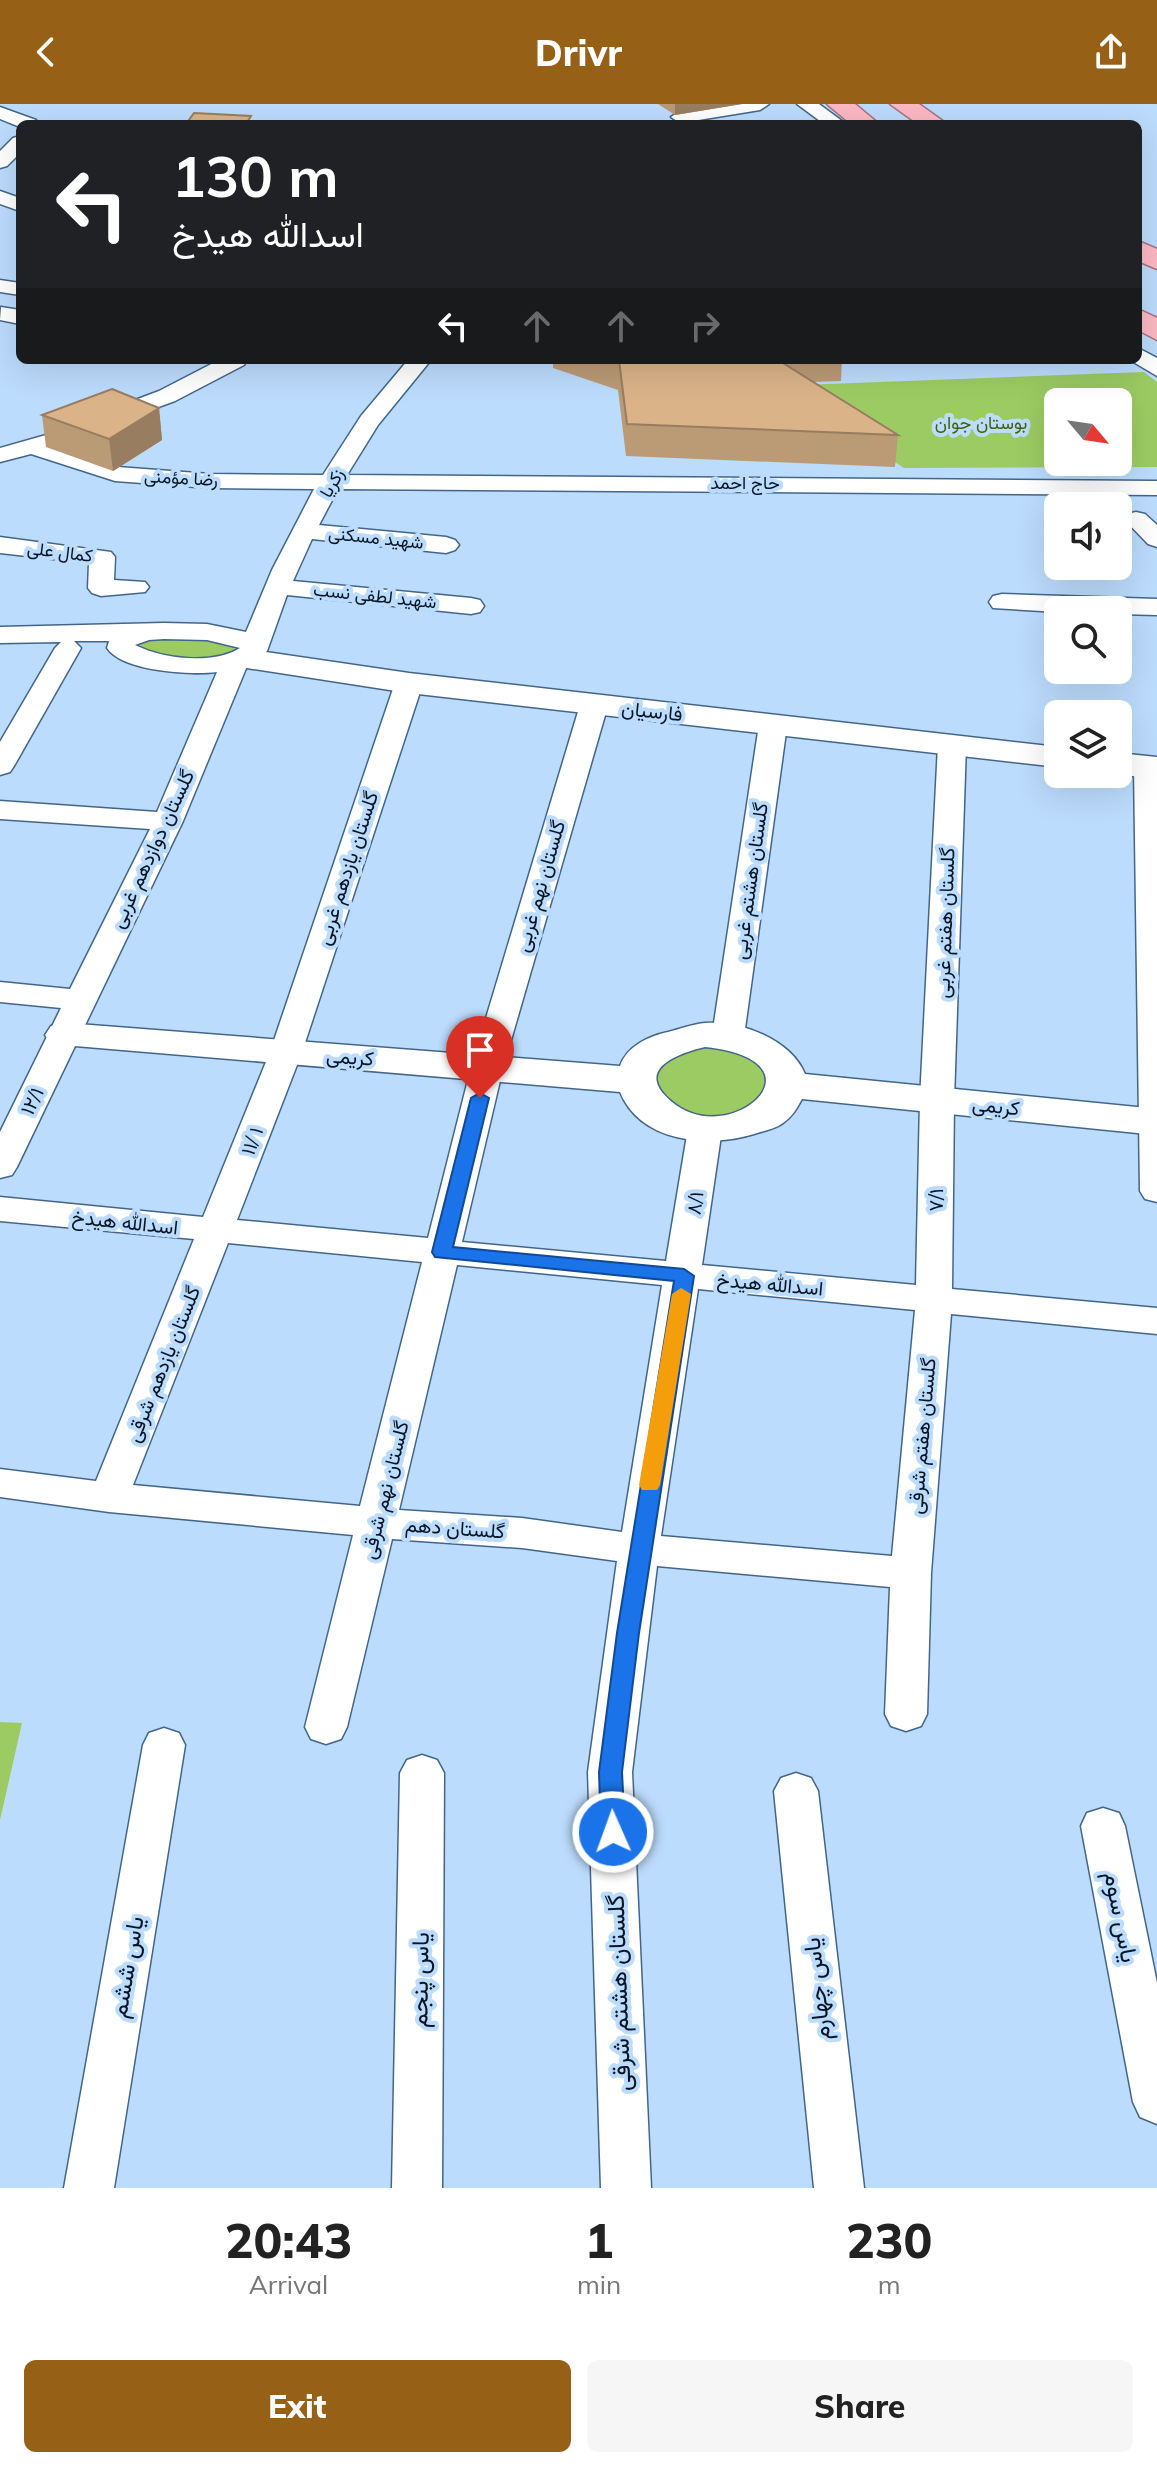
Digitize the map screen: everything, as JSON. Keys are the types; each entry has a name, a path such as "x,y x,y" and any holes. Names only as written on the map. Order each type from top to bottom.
{"highway":[{"path":"839,104 861,120"},
{"path":"902,104 928,120"}],"street":[{"path":"680,117 760,104"},
{"path":"806,104 831,120"},
{"path":"0,162 16,146"},
{"path":"0,455 34,447 167,396 228,364"},
{"name":"زکریا","path":"245,644 279,587 332,480 392,388 416,364"},
{"name":"رضا مؤمنی","path":"34,447 115,474 210,481 332,480"},
{"name":"حاج احمد","path":"332,480 1157,488"},
{"path":"1136,519 1157,539"},
{"name":"شهید مسکنی","path":"305,531 446,545"},
{"name":"کمال علی","path":"0,545 102,557 101,588 136,587"},
{"name":"شهید لطفی نسب","path":"279,587 471,606"},
{"path":"1002,602 1157,607"},
{"path":"0,637 68,648 138,644"},
{"path":"0,637 138,644 186,664 245,644"},
{"name":"فارسیان","path":"245,644 409,683 1044,755"},
{"name":"فارسیان","path":"245,644 1044,734"},
{"name":"گلستان دوازدهم غربی","path":"73,1017 168,821 245,644"},
{"path":"0,766 68,648"},
{"name":"گلستان یازدهم غربی","path":"286,1052 409,683"},
{"name":"گلستان نهم غربی","path":"442,1252 487,1068 594,705"},
{"name":"گلستان هشتم غربی","path":"728,1036 773,725"},
{"name":"گلستان هفتم غربی","path":"937,1100 952,745"},
{"path":"1145,762 1157,1191"},
{"path":"0,810 168,821"},
{"path":"0,992 73,1017"},
{"name":"کریمی","path":"73,1017 286,1052 634,1080"},
{"name":"۱۲/۱","path":"0,1167 73,1017"},
{"path":"728,1036 751,1043 770,1054 783,1069 787,1085 782,1101 768,1115 748,1125 705,1129 672,1123 652,1112 639,1097 634,1080 638,1066 648,1054 683,1037 728,1036"},
{"name":"۱۱/ ۱","path":"217,1231 286,1052"},
{"name":"کریمی","path":"787,1085 1156,1122"},
{"name":"۷/۱","path":"934,1300 937,1100"},
{"name":"۸/۱","path":"684,1276 705,1129"},
{"name":"اسدالله هیدخ","path":"0,1209 1157,1321"},
{"name":"گلستان یازدهم شرقی","path":"109,1497 217,1231"},
{"name":"گلستان نهم شرقی","path":"326,1727 442,1252"},
{"name":"گلستان هشتم شرقی","path":"626,2188 610,1772 639,1549 684,1276"},
{"name":"گلستان هفتم شرقی","path":"906,1714 911,1573 934,1300"},
{"name":"گلستان دهم","path":"0,1483 109,1497 378,1523 522,1533 639,1549 911,1573"},
{"name":"یاس ششم","path":"89,2188 164,1745"},
{"name":"یاس پنجم","path":"417,2188 422,1773"},
{"name":"یاس چهارم","path":"796,1791 839,2188"},
{"name":"یاس سوم","path":"1103,1826 1157,2102"}],"green space":[{"name":"بوستان جوان","path":"1144,372 1157,382 1157,467 1132,467 1132,388 1044,388 1044,467 904,468 775,386"},
{"path":"148,638 202,638 234,645 234,650 213,657 178,657 144,650 139,642"},
{"path":"714,1047 744,1055 763,1069 768,1075 765,1098 739,1115 701,1118 669,1105 655,1082 663,1066 677,1055"},
{"path":"0,1722 22,1723 0,1820"}],"building":[{"path":"194,113 251,116 248,120 189,120"},
{"path":"620,364 784,364 898,435 627,424"},
{"path":"112,389 159,408 109,439 42,415"}],"slow traffic":[{"path":"650,1485 681,1294"}],"route":[{"path":"480,1098 442,1252 684,1276 639,1549 610,1772 613,1832"}]}
